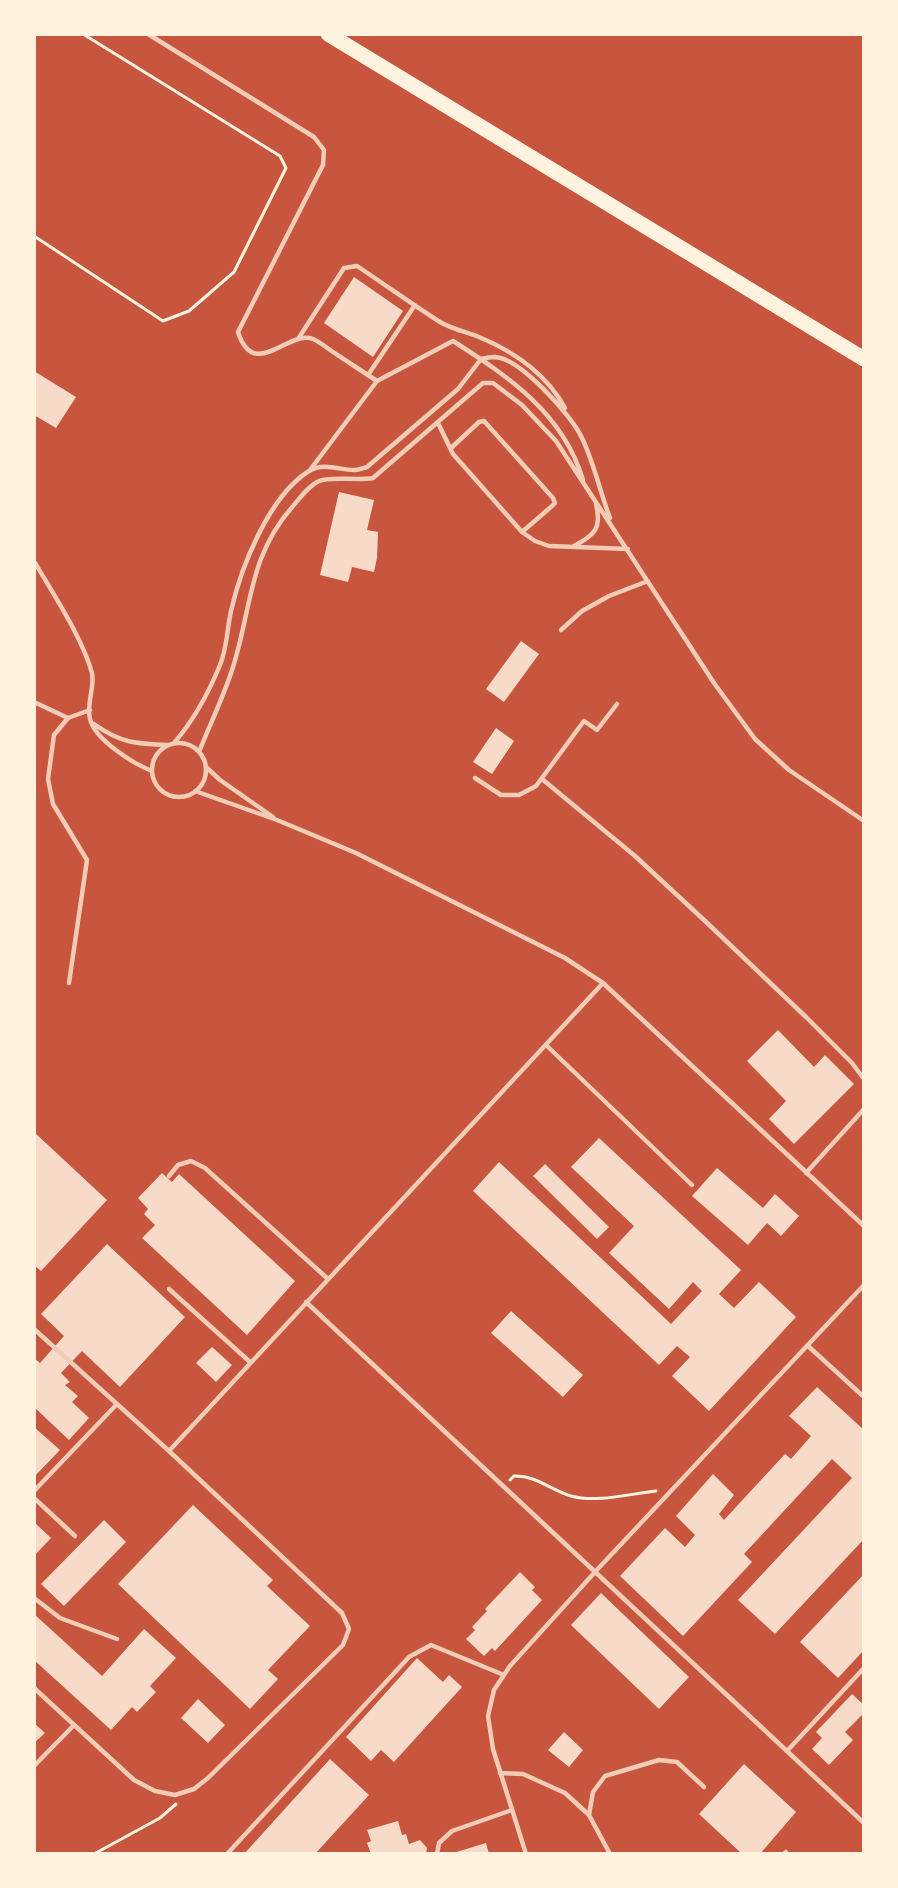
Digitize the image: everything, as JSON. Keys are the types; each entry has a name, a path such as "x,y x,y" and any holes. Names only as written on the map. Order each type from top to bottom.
{"highway":[{"path":"328,34 864,359"}],"lane":[{"path":"148,34 314,137 324,150 322,165 238,332 242,343 255,353 266,353 298,339 312,338 377,381"},
{"path":"298,339 344,268 357,266 443,323 514,354 540,373 556,393 582,436 613,526"},
{"path":"368,375 415,305"},
{"path":"174,743 186,729 221,664 231,610 248,556 265,521 290,488 310,470 377,381 453,341 530,395 564,434 577,460 585,485"},
{"path":"310,470 323,466 355,471 367,467 458,389 481,359 496,357 510,362 533,379 568,416"},
{"path":"199,752 233,667 248,599 265,545 286,514 307,490 321,479 361,481 373,478 483,383 493,383 522,405 556,441 714,683 755,739 789,770 864,821"},
{"path":"451,448 479,422 484,421 553,498 555,503 522,532"},
{"path":"438,423 453,454 522,532 535,541 549,546 628,549"},
{"path":"571,547 587,539 596,529 599,518 595,500"},
{"path":"34,561 79,640 92,675 90,720 105,741 138,765 152,771"},
{"path":"561,630 582,611 609,596 648,581"},
{"path":"34,702 68,718"},
{"path":"475,778 501,795 519,795 536,786 584,721 597,730 617,704"},
{"path":"69,983 87,860 53,804 48,779 54,735 68,718 90,710"},
{"path":"90,720 108,733 134,744 183,743 199,752 206,767 220,780 277,820"},
{"path":"168,745 156,756 152,771 154,779 164,792 179,796 195,792 277,820 356,853 565,958 603,983 864,1226"},
{"path":"195,792 203,781 206,767"},
{"path":"542,778 635,856 695,912 806,1017 852,1063 864,1079"},
{"path":"169,1451 249,1362 603,983"},
{"path":"546,1045 692,1185"},
{"path":"807,1173 864,1109"},
{"path":"169,1176 178,1165 191,1161 205,1167 328,1279"},
{"path":"526,1854 493,1749 488,1716 494,1690 510,1666 595,1572 864,1285"},
{"path":"170,1289 249,1362"},
{"path":"306,1302 864,1823"},
{"path":"34,1329 169,1451 342,1613 349,1629 343,1645 208,1778 194,1790 175,1795 155,1791 134,1780 34,1688"},
{"path":"808,1346 864,1397"},
{"path":"34,1491 117,1404"},
{"path":"34,1498 75,1536"},
{"path":"34,1598 60,1618 117,1639"},
{"path":"227,1854 409,1657 430,1645 504,1675"},
{"path":"787,1751 864,1668"},
{"path":"34,1766 74,1725"},
{"path":"589,1815 593,1792 605,1776 659,1760 677,1762 704,1787"},
{"path":"500,1773 523,1774 565,1793 589,1815 610,1854"},
{"path":"437,1854 440,1843 452,1831 512,1810"}],"path":[{"path":"34,237 163,321 189,311 234,272 286,168 280,156 83,34"},
{"path":"503,1486 514,1476 526,1476 570,1496 589,1498 672,1490"},
{"path":"94,1854 160,1818 194,1790"}],"building":[{"path":"354,277 403,311 373,357 324,323"},
{"path":"34,371 76,397 56,428 34,415"},
{"path":"339,492 374,500 367,530 378,532 374,572 352,567 348,582 320,575"},
{"path":"521,641 539,654 504,702 486,689"},
{"path":"496,728 514,741 492,774 473,762"},
{"path":"778,1030 814,1067 825,1055 854,1084 794,1144 769,1119 786,1101 747,1061"},
{"path":"34,1132 107,1200 41,1271 34,1265"},
{"path":"599,1138 741,1270 719,1294 734,1308 759,1282 796,1317 709,1411 672,1376 690,1357 677,1346 659,1365 473,1191 499,1162 671,1324 702,1291 693,1282 669,1309 609,1253 634,1226 571,1167"},
{"path":"545,1164 609,1227 597,1239 533,1176"},
{"path":"717,1168 763,1208 775,1194 799,1216 781,1236 767,1223 748,1245 692,1196"},
{"path":"162,1173 172,1182 179,1174 295,1281 247,1335 142,1238 155,1225 144,1214 148,1209 138,1198"},
{"path":"107,1244 185,1317 120,1387 82,1351 61,1373 70,1382 65,1385 78,1396 72,1402 89,1418 69,1440 34,1407 34,1358 40,1363 64,1336 41,1314"},
{"path":"511,1311 583,1375 563,1397 491,1333"},
{"path":"212,1347 232,1365 216,1382 196,1363"},
{"path":"817,1387 864,1430 864,1539 775,1634 738,1600 852,1478 832,1459 744,1554 752,1562 683,1636 620,1576 665,1528 685,1547 695,1535 676,1516 713,1474 734,1495 719,1514 724,1520 785,1454 791,1459 811,1436 789,1416"},
{"path":"34,1427 60,1450 34,1477"},
{"path":"193,1505 273,1580 267,1586 310,1626 268,1670 278,1679 250,1709 118,1584"},
{"path":"104,1520 126,1542 64,1606 41,1584"},
{"path":"34,1522 51,1538 34,1556"},
{"path":"520,1572 535,1587 532,1590 542,1600 495,1651 492,1648 484,1656 466,1639 475,1630 472,1627 487,1611 485,1609"},
{"path":"864,1574 864,1650 838,1678 800,1642"},
{"path":"601,1593 689,1677 659,1709 571,1625"},
{"path":"34,1614 102,1676 144,1629 176,1658 150,1686 156,1692 137,1712 132,1707 111,1730 34,1660"},
{"path":"417,1658 443,1682 449,1675 462,1687 394,1762 381,1750 371,1761 346,1737"},
{"path":"852,1694 864,1705 864,1713 845,1732 853,1740 829,1765 812,1749 822,1738 816,1732"},
{"path":"198,1699 225,1725 208,1743 181,1718"},
{"path":"34,1723 45,1733 34,1743"},
{"path":"564,1732 583,1750 569,1767 548,1750"},
{"path":"330,1759 369,1795 315,1854 244,1854"},
{"path":"744,1764 796,1812 760,1854 742,1854 699,1814"},
{"path":"398,1821 402,1835 406,1834 409,1844 420,1840 427,1848 426,1854 371,1854 367,1843 371,1841 367,1830"},
{"path":"486,1843 489,1854 453,1854 453,1853"}]}
